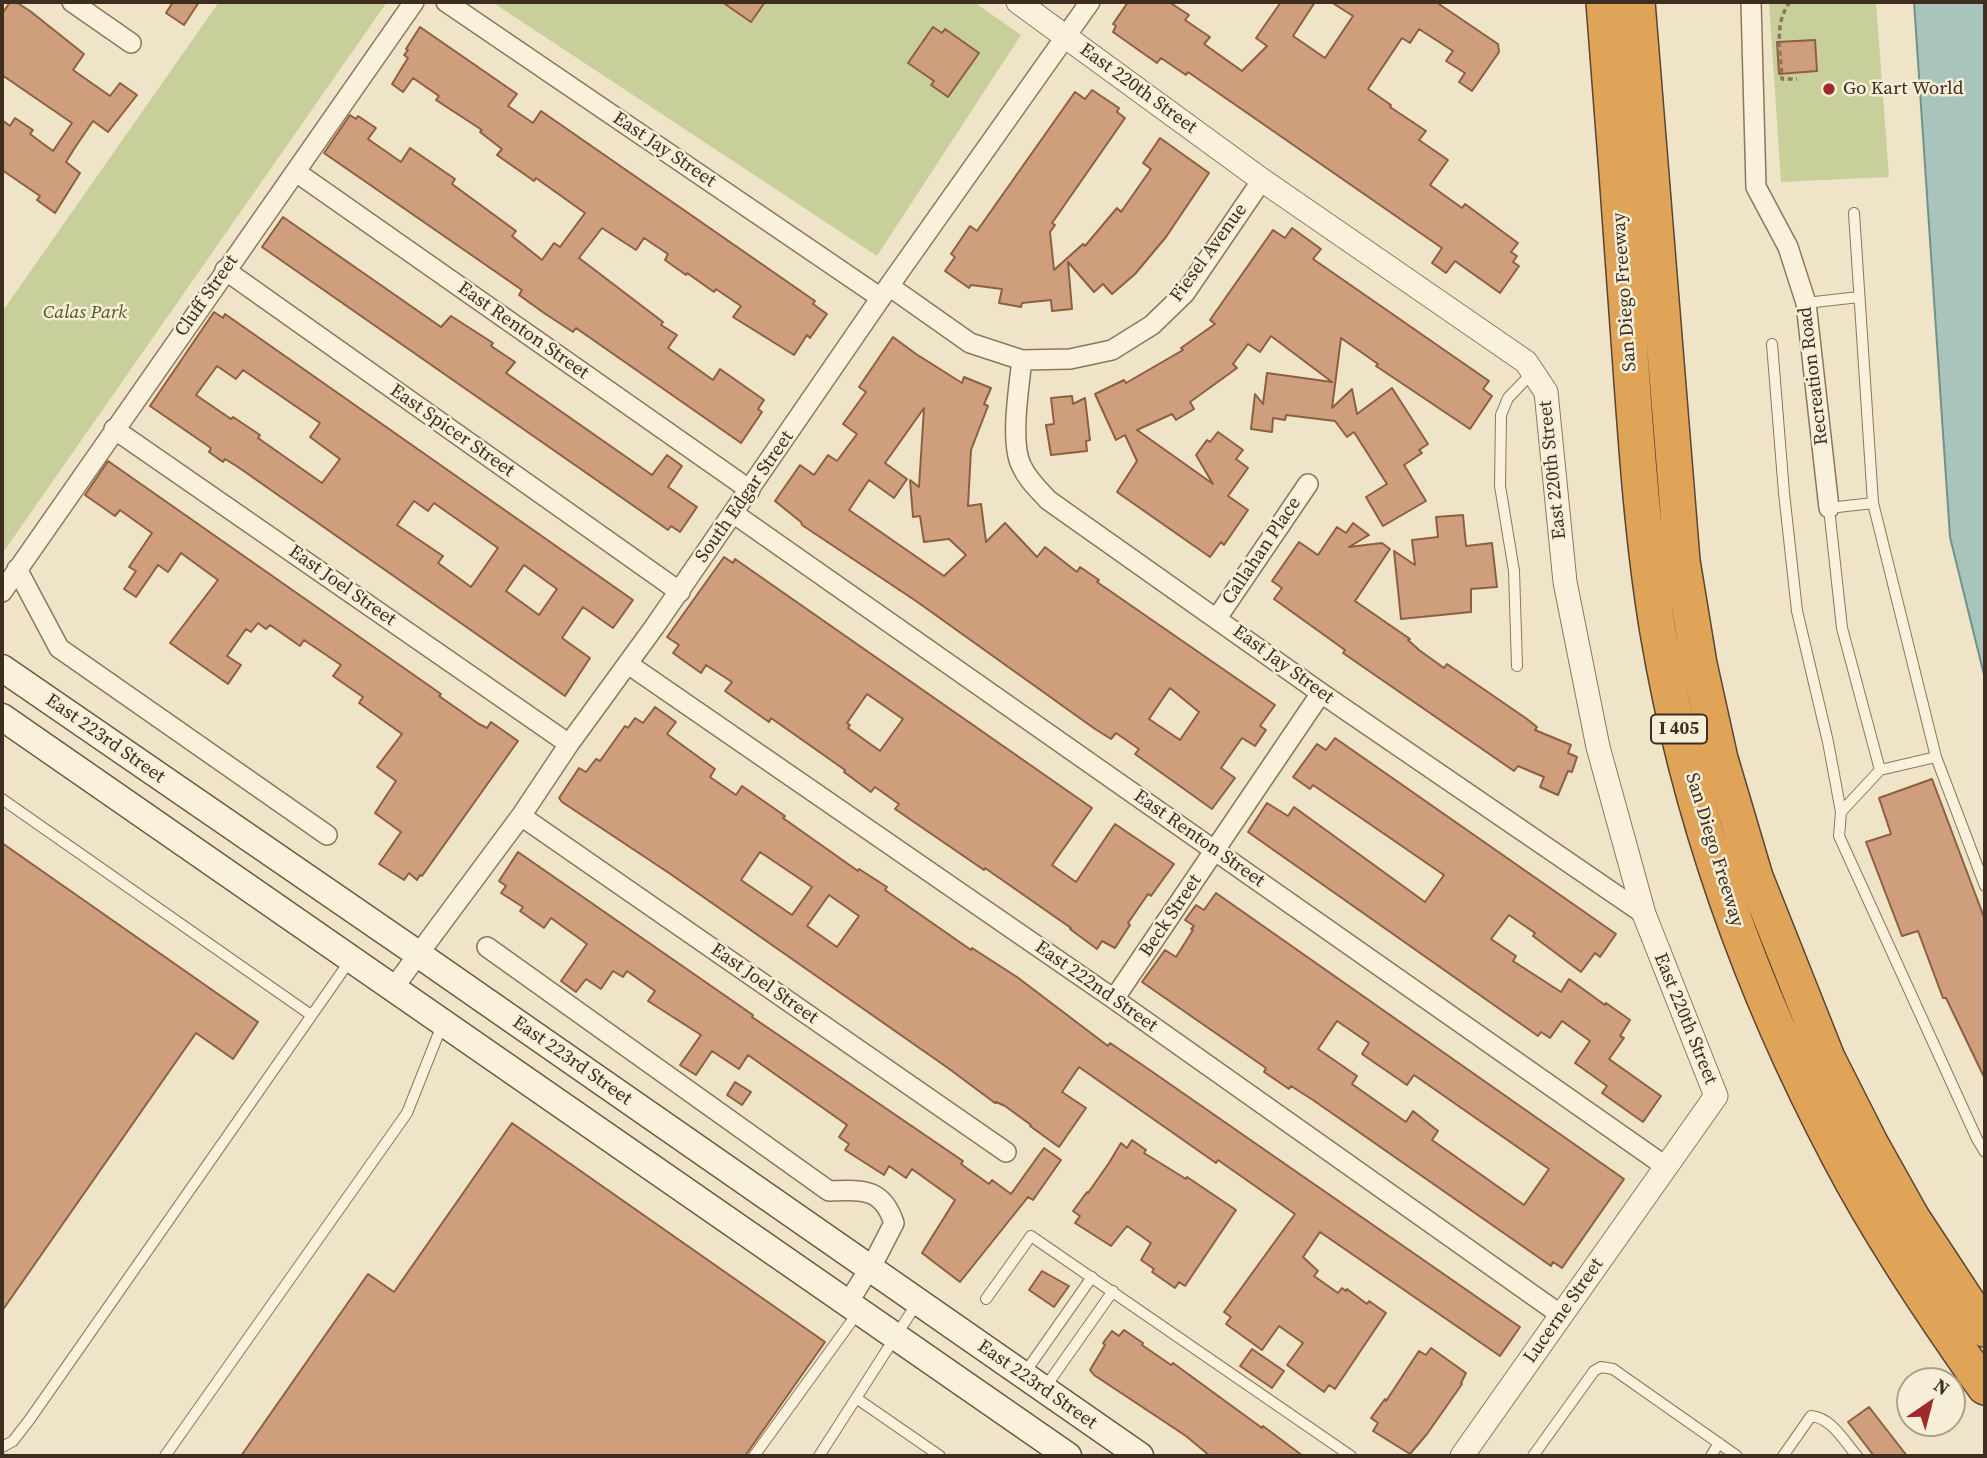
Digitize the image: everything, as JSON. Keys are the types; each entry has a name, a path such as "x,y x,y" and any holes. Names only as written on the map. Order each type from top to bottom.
{"highway":[{"name":"San Diego Freeway","path":"1604,2 1647,555 1658,634 1672,699 1712,856 1739,933 1805,1091 1890,1245 1945,1331 1985,1387"},
{"path":"1626,2 1660,484 1678,622 1717,793 1742,877 1810,1055 1845,1125 1901,1223 1962,1320 1985,1351"},
{"path":"1637,2 1682,561 1699,663 1720,759 1755,877 1827,1058 1870,1143 1912,1217 1985,1329"},
{"name":"I 405","path":"1657,2 1685,384 1700,546 1737,740 1760,826 1787,908 1828,1006 1894,1144 1937,1221 1985,1294"}],"main road":[{"name":"East 223rd Street","path":"2,668 1140,1456"},
{"name":"East 223rd Street","path":"2,717 1068,1456"}],"street":[{"path":"72,2 131,43"},
{"name":"Cluff Street","path":"2,592 414,2"},
{"name":"East Jay Street","path":"446,2 885,292"},
{"name":"East 220th Street","path":"1018,2 1262,180 1526,362 1546,392 1565,582 1595,734 1644,914 1716,1096 1665,1166"},
{"name":"South Edgar Street","path":"394,987 521,816 569,744 680,592 885,292 1090,2"},
{"name":"Recreation Road","path":"1751,2 1756,187 1788,247 1806,303 1829,508"},
{"name":"East Renton Street","path":"296,172 750,490"},
{"name":"Fiesel Avenue","path":"885,292 970,344 1022,360 1070,359 1112,349 1152,325 1185,293 1262,180"},
{"name":"East Spicer Street","path":"225,270 680,592"},
{"name":"East Jay Street","path":"1022,360 1016,420 1019,463 1031,482 1048,500 1321,693 1644,914"},
{"name":"East Joel Street","path":"114,429 569,744"},
{"name":"Callahan Place","path":"1217,618 1308,484"},
{"name":"East Renton Street","path":"733,513 1665,1166"},
{"path":"18,569 59,648 327,835"},
{"name":"East 222nd Street","path":"628,664 1114,999 1561,1315"},
{"name":"Beck Street","path":"1114,999 1321,693"},
{"name":"East Joel Street","path":"521,816 1006,1152"},
{"path":"487,947 829,1191 859,1191 875,1196 889,1206 894,1223 869,1268 853,1307"},
{"name":"Lucerne Street","path":"1462,1456 1665,1166"}],"lane":[{"path":"1854,213 1873,503 1936,757 1985,886"},
{"path":"1806,303 1859,297"},
{"path":"1772,344 1797,611 1828,742 1841,812 1839,835 1985,1152"},
{"path":"1517,666 1514,570 1500,486 1500,415 1508,398 1533,373"},
{"path":"1873,503 1829,508 1842,628 1880,770"},
{"path":"1841,812 1880,770 1936,757"},
{"path":"2,799 311,1015"},
{"path":"2,1447 13,1441 30,1419 351,958"},
{"path":"165,1456 407,1113 443,1021"},
{"path":"986,1298 1031,1236 1351,1456"},
{"path":"1033,1382 1092,1277"},
{"path":"1033,1382 1113,1291"},
{"path":"820,1456 918,1302"},
{"path":"754,1456 853,1307"},
{"path":"1533,1456 1594,1371 1601,1367 1613,1369 1737,1456"},
{"path":"856,1398 940,1456"},
{"path":"1783,1456 1811,1416 1820,1417 1829,1423 1857,1456"},
{"path":"1710,1456 1719,1443"}],"path":[{"path":"1790,2 1782,14 1779,30 1782,79 1797,79"}],"green space":[{"name":"Calas Park","path":"219,2 387,2 2,554 2,312"},
{"path":"492,2 974,2 1021,35 877,256"},
{"name":"Go Kart World","path":"1769,2 1876,2 1889,177 1781,182"}],"water":[{"path":"1914,2 1985,2 1985,679 1950,537"}],"building":[{"path":"10,2 16,2 30,11 84,54 73,70 110,96 120,83 137,95 108,132 93,121 66,162 80,173 55,213 37,200 40,196 2,170 2,120 10,126 15,118 33,130 30,134 53,151 72,123 2,75 2,14"},
{"path":"173,2 199,2 184,25 166,13"},
{"path":"722,2 765,2 751,22"},
{"path":"1128,2 1169,2 1189,15 1185,20 1210,37 1204,44 1242,71 1267,46 1256,38 1281,2 1315,2 1293,36 1325,58 1353,16 1331,2 1436,2 1498,44 1499,52 1472,91 1459,82 1465,73 1446,61 1453,51 1419,29 1410,43 1402,38 1368,89 1426,131 1419,140 1448,160 1430,185 1462,208 1465,204 1518,243 1511,252 1517,256 1513,262 1519,266 1500,293 1455,261 1446,273 1432,263 1442,248 1188,72 1186,75 1161,58 1157,63 1113,32 1116,26 1113,24"},
{"path":"420,27 517,94 508,106 533,123 541,111 815,301 813,304 827,314 810,338 807,335 794,355 733,317 741,306 716,289 714,292 687,273 686,275 665,260 668,254 644,238 636,250 602,228 579,258 677,335 668,348 713,380 720,369 764,400 758,409 762,412 741,443 576,328 573,332 544,313 519,295 522,290 324,153 350,115 356,119 358,116 376,128 368,139 401,162 410,148 455,179 452,184 516,231 512,236 542,260 554,243 560,247 585,213 536,178 534,181 497,155 502,149 480,132 482,130 436,100 439,96 413,78 403,92 392,84 408,58 404,55 408,50 406,49"},
{"path":"933,27 942,33 945,29 979,53 948,97 931,85 934,81 908,63"},
{"path":"1815,40 1817,71 1779,74 1777,42"},
{"path":"1092,90 1119,108 1117,112 1125,118 1052,223 1055,225 1050,232 1054,270 1083,244 1085,246 1117,208 1121,212 1151,169 1143,163 1160,138 1209,173 1166,237 1135,274 1112,294 1103,284 1094,292 1068,262 1072,309 1052,311 1051,300 1022,303 1021,307 999,303 1002,289 971,285 969,288 945,271 955,257 951,254 970,226 977,231 1075,92 1085,99"},
{"path":"283,217 441,327 451,316 493,343 491,346 515,362 506,373 652,475 667,455 682,466 668,487 697,507 680,532 671,526 668,530 262,247"},
{"path":"1292,228 1321,249 1313,259 1489,381 1483,389 1492,396 1470,429 1376,366 1378,364 1341,338 1332,408 1352,389 1357,414 1392,388 1428,444 1419,450 1422,453 1404,465 1426,501 1383,526 1366,497 1387,484 1354,432 1347,437 1335,421 1286,415 1285,420 1273,418 1272,432 1251,429 1255,394 1263,404 1267,373 1332,382 1271,336 1260,352 1248,344 1233,364 1237,368 1190,402 1194,409 1176,420 1172,414 1137,430 1213,484 1196,455 1207,440 1210,442 1218,432 1243,450 1236,459 1248,468 1228,496 1248,510 1224,545 1221,542 1210,557 1117,492 1137,461 1125,435 1116,440 1095,394 1124,380 1126,383 1183,350 1181,348 1215,324 1210,320 1273,230 1285,238"},
{"path":"214,312 223,318 225,314 633,600 613,628 583,607 562,638 590,658 565,696 238,467 225,459 223,462 209,452 211,448 150,406","holes":["217,366 236,379 243,370 320,423 310,437 340,459 322,483 258,438 260,435 196,395","414,501 428,511 434,503 498,548 471,587 438,563 443,556 397,525","524,565 557,589 539,615 506,591"]},
{"path":"893,337 962,383 964,377 991,388 984,404 988,406 971,450 968,506 981,504 986,542 1005,523 1037,557 1045,547 1077,572 1080,567 1099,580 1097,582 1275,705 1260,726 1266,730 1255,746 1242,738 1221,768 1235,778 1212,809 1135,754 1139,749 1116,733 1111,739 1095,729 916,601 802,525 775,501 800,465 814,475 828,455 837,461 857,434 843,424 866,392 859,387","holes":["924,408 919,487 910,480 913,517 920,516 924,542 949,539 966,555 944,576 849,510 869,480 894,498 907,479 885,463","1170,688 1199,712 1180,740 1149,719"]},
{"path":"1072,396 1073,404 1085,398 1090,440 1086,441 1087,451 1051,455 1046,425 1054,424 1051,398"},
{"path":"108,461 441,694 439,696 479,724 487,728 491,722 518,741 417,880 409,873 404,880 379,864 401,832 375,813 396,781 377,767 402,734 359,703 363,697 333,676 341,665 304,640 300,646 270,625 266,629 258,623 251,632 246,629 227,656 241,665 228,684 170,643 218,580 181,553 168,572 158,565 136,597 124,589 136,571 129,567 152,533 120,510 115,516 85,495"},
{"path":"1463,515 1466,546 1492,543 1497,587 1471,589 1471,612 1401,619 1394,551 1415,565 1412,540 1438,537 1436,517"},
{"path":"1353,523 1369,535 1349,547 1382,543 1390,549 1355,601 1410,639 1408,640 1419,650 1444,668 1447,664 1527,719 1537,727 1535,730 1571,745 1568,753 1577,757 1572,772 1568,771 1558,795 1540,787 1544,777 1518,766 1514,771 1343,653 1345,650 1274,599 1282,588 1272,581 1299,542 1318,555 1337,527 1346,533"},
{"path":"724,557 733,563 735,559 1092,808 1052,865 1076,882 1115,824 1174,864 1151,896 1148,894 1115,948 1102,941 1097,949 985,868 984,870 895,809 899,804 875,787 871,792 844,772 845,770 771,718 769,722 725,691 732,682 706,665 701,673 673,653 679,645 667,637","holes":["867,694 903,719 880,751 848,728 850,725 847,723"]},
{"path":"655,707 676,722 667,734 715,769 710,777 736,795 742,786 858,871 859,869 887,887 885,890 971,950 972,948 1017,977 1108,1046 1110,1043 1141,1064 1520,1327 1500,1356 1320,1232 1303,1257 1318,1271 1314,1276 1338,1293 1342,1288 1346,1291 1347,1289 1367,1304 1369,1301 1386,1313 1335,1389 1329,1385 1324,1392 1287,1365 1303,1343 1279,1326 1262,1350 1226,1324 1231,1317 1224,1312 1295,1214 1218,1160 1216,1163 1079,1067 1062,1092 1086,1108 1059,1147 1005,1106 995,1103 669,873 562,802 559,798 579,768 586,772 596,759 600,761 625,726 628,728 635,718 643,723","holes":["760,852 812,887 792,915 741,880","829,895 859,916 837,947 807,926"]},
{"path":"1335,738 1616,934 1600,957 1595,953 1581,972 1509,915 1491,939 1516,956 1513,961 1561,992 1569,979 1630,1020 1620,1036 1624,1038 1609,1059 1661,1096 1643,1122 1602,1093 1607,1086 1575,1063 1590,1041 1562,1021 1550,1038 1541,1032 1538,1036 1248,832 1267,803 1288,816 1294,807 1425,902 1444,875 1313,785 1310,789 1293,777 1317,744 1326,750"},
{"path":"1932,779 1985,920 1985,1079 1946,998 1943,998 1918,931 1902,936 1866,842 1891,834 1879,798"},
{"path":"2,843 258,1022 233,1059 196,1033 2,1311"},
{"path":"518,852 963,1161 961,1164 989,1184 992,1180 1011,1194 1044,1148 1061,1160 1033,1200 1028,1197 960,1282 922,1253 955,1200 912,1169 906,1178 889,1166 884,1175 845,1150 849,1144 839,1137 847,1125 748,1055 739,1069 712,1051 696,1075 680,1065 701,1035 648,1001 655,991 627,971 623,977 613,971 601,989 586,979 576,992 561,981 587,944 551,918 544,928 520,911 523,907 501,893 506,886 499,881"},
{"path":"1216,893 1624,1179 1562,1268 1553,1262 1551,1266 1313,1100 1291,1086 1289,1089 1264,1072 1266,1068 1142,982 1165,950 1176,957 1194,926 1185,920 1196,905 1204,910","holes":["1337,1021 1369,1043 1362,1054 1407,1085 1414,1075 1549,1169 1524,1205 1432,1140 1438,1131 1413,1111 1406,1122 1352,1084 1357,1076 1318,1049"]},
{"path":"735,1082 751,1092 742,1105 727,1095"},
{"path":"512,1123 825,1342 745,1456 241,1456 368,1274 394,1292"},
{"path":"1132,1140 1146,1150 1144,1153 1186,1179 1187,1177 1236,1210 1185,1286 1179,1282 1175,1288 1152,1272 1154,1269 1141,1260 1151,1243 1127,1226 1111,1246 1075,1223 1080,1216 1073,1211 1121,1143 1127,1148"},
{"path":"1042,1271 1069,1286 1054,1307 1029,1290"},
{"path":"1124,1330 1303,1456 1210,1456 1186,1436 1094,1375 1090,1370 1105,1345 1103,1343 1112,1331 1119,1336"},
{"path":"1431,1348 1466,1373 1462,1384 1410,1454 1373,1431 1378,1423 1371,1418 1385,1399 1386,1401 1419,1351 1426,1355"},
{"path":"1252,1349 1284,1371 1272,1388 1240,1366"},
{"path":"1869,1407 1907,1456 1874,1456 1848,1422"}],"place":[{"name":"Go Kart World","path":"1829,89"}]}
